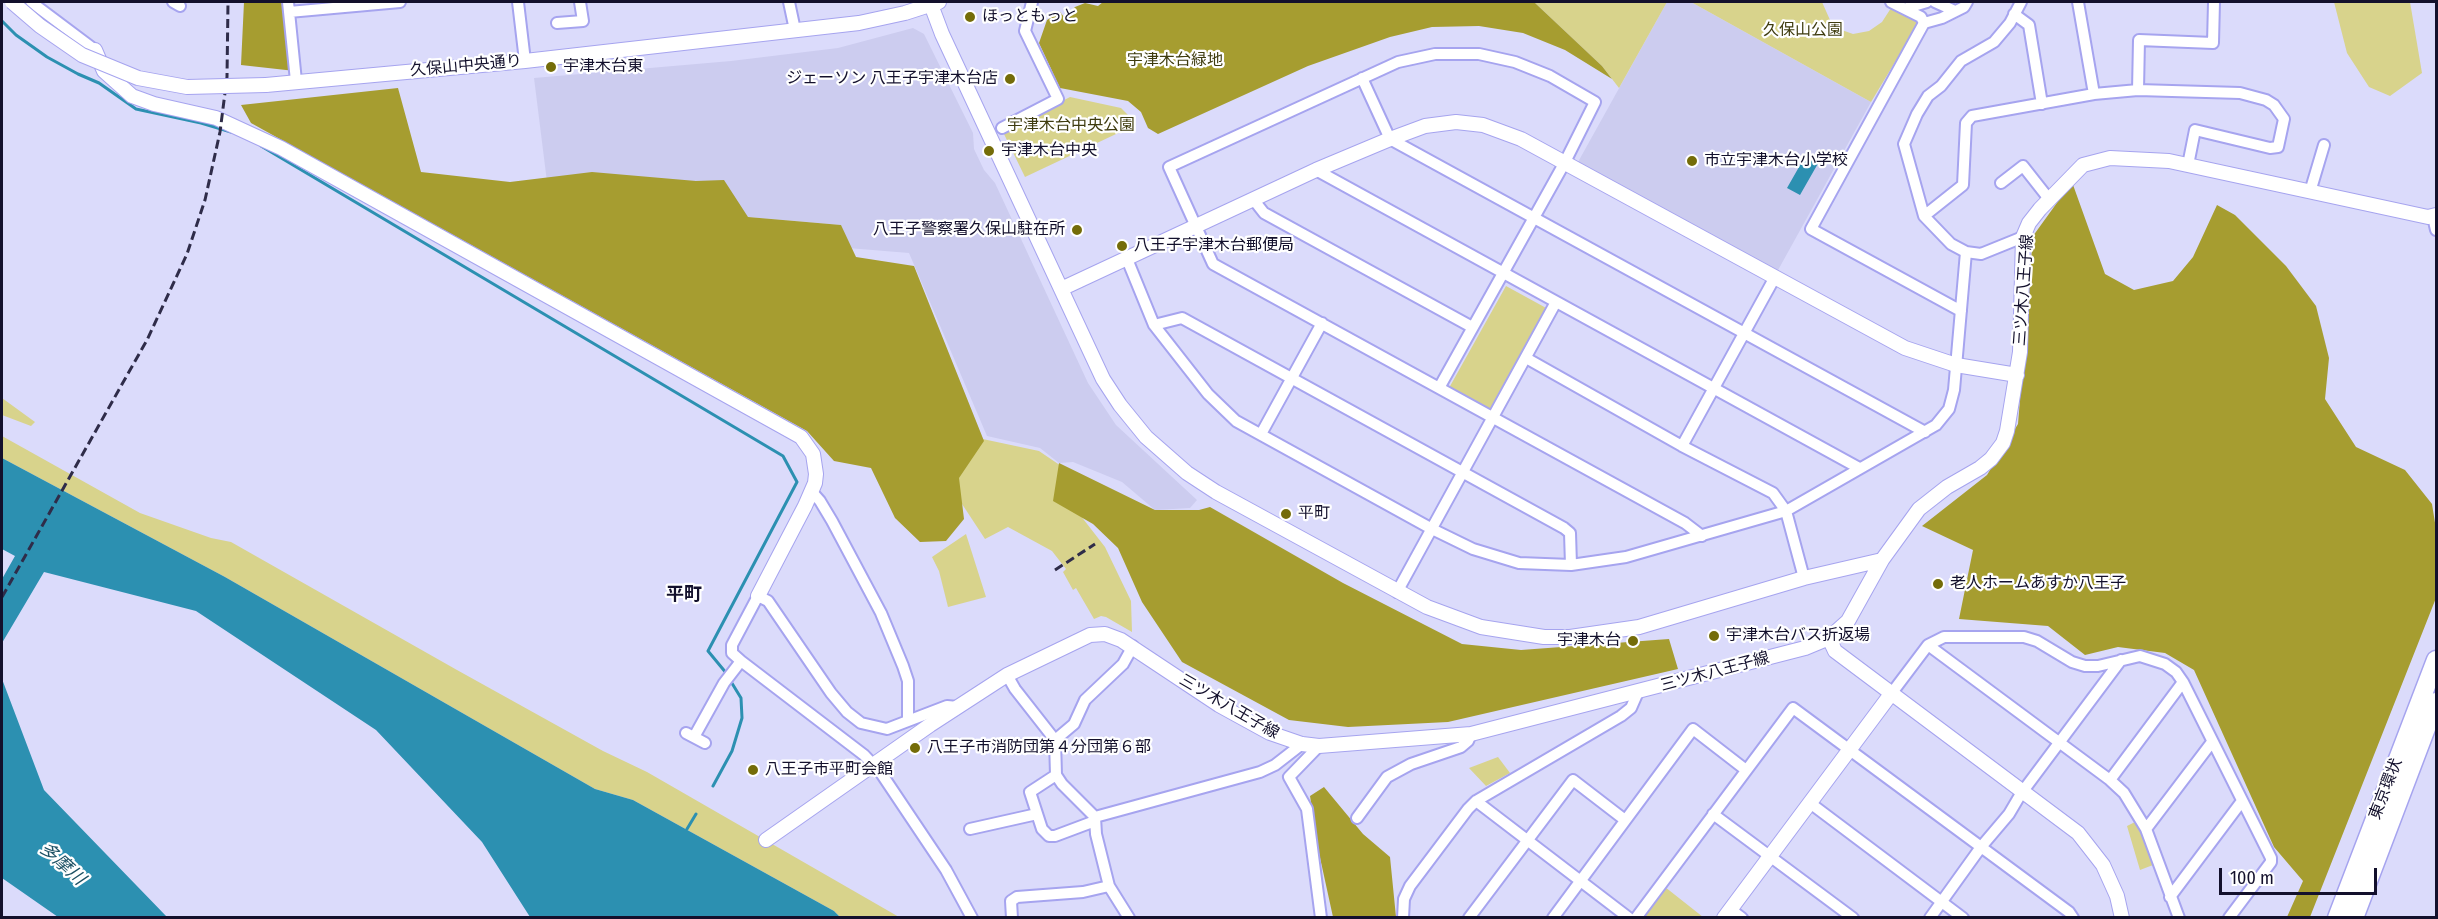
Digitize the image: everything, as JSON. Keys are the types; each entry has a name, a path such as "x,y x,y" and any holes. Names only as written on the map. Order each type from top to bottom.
{"highway":[{"name":"東京環状","path":"2337,918 2436,660"},
{"name":"東京環状","path":"2354,918 2436,702"}],"street":[{"name":"久保山中央通り","path":"12,2 40,26 75,50 111,68 138,78 187,87 266,85 525,61 859,23 905,14 933,2"},
{"path":"31,2 95,50 104,71 132,96 154,104 216,118 281,148 794,431 808,444 813,454 816,474 812,492 732,645 732,653 738,664 864,754 874,765 940,860 972,918"},
{"path":"296,81 289,7 400,2"},
{"path":"518,2 525,61"},
{"path":"557,23 583,21 580,2"},
{"path":"789,2 795,30"},
{"path":"933,2 942,34 1103,379 1132,421 1162,453 1215,492 1397,592 1439,612 1481,627 1544,638 1570,637 1639,627 1804,578 1882,560"},
{"path":"1002,128 1058,99 1025,31 1032,2"},
{"path":"1892,2 1921,17 1924,23"},
{"path":"1907,8 1927,2"},
{"path":"1935,2 1955,11"},
{"path":"1961,311 1811,229 1924,23 1942,18 1964,7 1966,2"},
{"path":"2021,2 1994,42 1961,61 1941,86 1928,96 1904,144 1924,216 1951,244 1966,252 1981,254 2024,237"},
{"path":"2078,2 2094,94"},
{"path":"2138,90 2139,40 2213,43 2214,2"},
{"path":"2014,14 2029,25 2042,104"},
{"path":"1439,388 1565,162 1595,102 1550,76 1515,62 1465,53 1435,54 1398,62 1168,167 1213,264 1685,523 1702,536"},
{"path":"1362,78 1390,139 1925,432"},
{"path":"1924,216 1963,185 1966,123 1972,116 2094,94 2138,90 2240,93 2266,100 2274,105 2284,119 2278,147 2270,148 2196,130 2188,165"},
{"path":"1060,289 1196,228 1316,170 1390,139 1425,126 1441,123 1483,125 1503,131 1565,162 1879,335 1924,356 2017,375"},
{"path":"2310,192 2324,145"},
{"name":"三ツ木八王子線","path":"766,840 1007,675 1090,635 1105,634 1133,646 1220,705 1270,733 1302,744 1319,746 1471,734 1805,648 1829,638 1848,621 1882,560 1919,509 1947,487 1980,468 1996,453 2007,431 2017,375 2022,317 2024,237 2029,223 2074,172 2083,165 2096,160 2127,158 2188,165 2435,221"},
{"path":"2001,183 2023,166 2049,199"},
{"path":"1316,170 1859,468"},
{"path":"1253,199 1264,213 1472,327"},
{"path":"1127,259 1154,326 1208,394 1236,421 1432,529 1473,549 1519,563 1571,566 1612,560 1786,511 1925,432 1941,420 1949,409 1954,390 1966,252"},
{"path":"1682,446 1774,277"},
{"path":"1397,592 1556,302"},
{"path":"1154,326 1182,318 1570,533 1571,566"},
{"path":"1261,434 1322,323"},
{"path":"1526,358 1682,446 1773,493 1786,511 1804,578"},
{"path":"812,492 826,511 876,604 903,666 908,681 908,721"},
{"path":"758,596 768,602 831,693 865,725 882,729 947,706 958,707"},
{"path":"1742,918 1727,913 1928,645 1944,637 2024,637 2037,641 2072,662 2085,666 2098,666 2140,656 2154,660 2176,672 2269,851 2271,862 2229,918"},
{"path":"1829,638 1835,651 2021,794 2078,833 2092,850 2112,882 2122,918"},
{"path":"1928,645 2110,780 2124,793 2146,829 2179,918"},
{"path":"1055,740 1074,724 1084,700 1123,664 1133,646"},
{"path":"1930,918 2121,660"},
{"path":"705,743 690,735 738,664"},
{"path":"1007,675 1015,689 1055,740 1056,775 1095,819 1096,834 1109,886 1129,918"},
{"path":"2110,780 2183,682"},
{"path":"1403,918 1404,899 1410,886 1476,801 1621,716 1631,708 1638,692"},
{"path":"1636,918 1793,708 2069,912 2073,918"},
{"path":"1553,918 1693,729 1746,770"},
{"path":"1357,818 1387,777 1411,764 1461,747 1471,734"},
{"path":"2146,829 2212,742"},
{"path":"1056,775 1030,792 1042,829 1048,836 1055,836 1095,819 1260,772 1275,765 1302,744"},
{"path":"1319,746 1289,777 1306,809 1321,918"},
{"path":"1469,918 1573,780 1625,820"},
{"path":"1476,801 1629,918"},
{"path":"2170,897 2242,801"},
{"path":"1810,803 1963,918"},
{"path":"970,829 1037,814"},
{"path":"1713,814 1852,918"},
{"path":"1012,918 1011,901 1017,897 1083,892 1109,886"}],"shaded area":[{"path":"1667,2 1691,2 1871,102 1777,272 1578,162"},
{"path":"913,28 924,34 973,133 974,149 984,170 995,183 1088,383 1116,425 1197,500 1190,508 1155,510 1122,482 1073,462 1059,463 1040,448 987,436 909,253 848,248 841,225 748,217 548,190 534,78 731,61 838,48"}],"green space":[{"path":"244,2 285,2 295,71 241,65"},
{"name":"宇津木台緑地","path":"1103,2 1534,2 1602,66 1612,79 1565,50 1523,33 1479,26 1432,27 1390,37 1308,66 1158,134 1148,128 1141,112 1128,101 1060,88 1039,43 1047,20 1060,12 1065,18 1075,7 1085,3 1098,6"},
{"path":"1534,2 1667,2 1619,88 1602,66"},
{"name":"久保山公園","path":"1691,2 1822,2 1830,20 1839,29 1853,34 1869,31 1882,22 1893,5 1917,19 1918,24 1871,102"},
{"path":"2334,2 2410,2 2422,73 2390,96 2369,87 2347,53"},
{"path":"398,88 421,172 510,182 592,172 696,181 724,180 748,217 841,225 856,257 914,266 984,441 959,478 964,519 946,541 920,542 895,518 871,468 834,461 807,431 251,123 241,105"},
{"name":"宇津木台中央公園","path":"1070,97 1121,108 1129,116 1133,126 1025,177 1003,132"},
{"path":"2072,182 2105,274 2134,290 2173,281 2193,257 2217,205 2235,215 2286,266 2316,306 2329,358 2325,399 2356,447 2405,470 2432,504 2436,529 2436,598 2310,917 2287,917 2303,881 2274,847 2194,670 2165,653 2118,647 2085,655 2048,626 1959,619 1973,550 1922,526 1987,475 2018,424 2033,236"},
{"path":"1506,286 1548,309 1493,413 1449,388"},
{"path":"2,398 35,422 31,426 2,415"},
{"path":"2,436 140,513 211,538 231,542 603,751 647,772 899,917 840,917 834,911 633,800 595,789 225,577 2,458"},
{"path":"978,438 1039,451 1067,470 1070,502 1105,547 1131,601 1132,632 1106,617 1101,616 1094,619 1076,588 1073,590 1063,572 1066,569 1052,551 1008,527 985,539 943,475"},
{"path":"1059,463 1155,510 1199,510 1210,507 1343,583 1462,644 1521,650 1669,639 1678,669 1448,722 1348,727 1289,720 1182,662 1142,602 1118,548 1093,524 1053,501"},
{"path":"966,534 986,597 948,607 939,571 932,557"},
{"path":"1498,757 1510,773 1486,786 1469,768"},
{"path":"1324,787 1363,834 1390,857 1396,917 1333,917 1319,853 1310,796"},
{"path":"2137,821 2153,865 2140,870 2127,826"},
{"path":"1665,887 1703,917 1643,918"}],"water":[{"path":"1807,153 1820,160 1800,195 1787,188"},
{"path":"2,458 225,577 595,789 633,800 834,911 840,917 530,917 482,842 376,730 196,611 44,572 2,643 2,579 15,556 2,549"},
{"name":"多摩川","path":"2,679 44,790 167,917 58,917 2,878"}],"waterway":[{"path":"2,21 16,35 47,57 99,83 136,109 231,132"},
{"path":"261,146 783,456 797,482 708,651 727,674"},
{"path":"713,786 732,751 742,718 741,698 730,680"},
{"path":"687,829 696,814"}],"railway":[{"path":"2,597 147,340 187,254 205,200 220,132 227,77 228,2"},
{"path":"1055,570 1095,544"}],"place":[{"name":"ほっともっと","path":"970,17"},
{"name":"宇津木台東","path":"551,67"},
{"name":"ジェーソン 八王子宇津木台店","path":"1010,79"},
{"name":"宇津木台中央","path":"989,151"},
{"name":"市立宇津木台小学校","path":"1692,161"},
{"name":"八王子警察署久保山駐在所","path":"1077,230"},
{"name":"八王子宇津木台郵便局","path":"1122,246"},
{"name":"平町","path":"1286,514"},
{"name":"老人ホームあすか八王子","path":"1938,584"},
{"name":"宇津木台バス折返場","path":"1714,636"},
{"name":"宇津木台","path":"1633,641"},
{"name":"八王子市消防団第４分団第６部","path":"915,748"},
{"name":"八王子市平町会館","path":"753,770"}],"district":[{"name":"平町","path":"684,595"}]}
